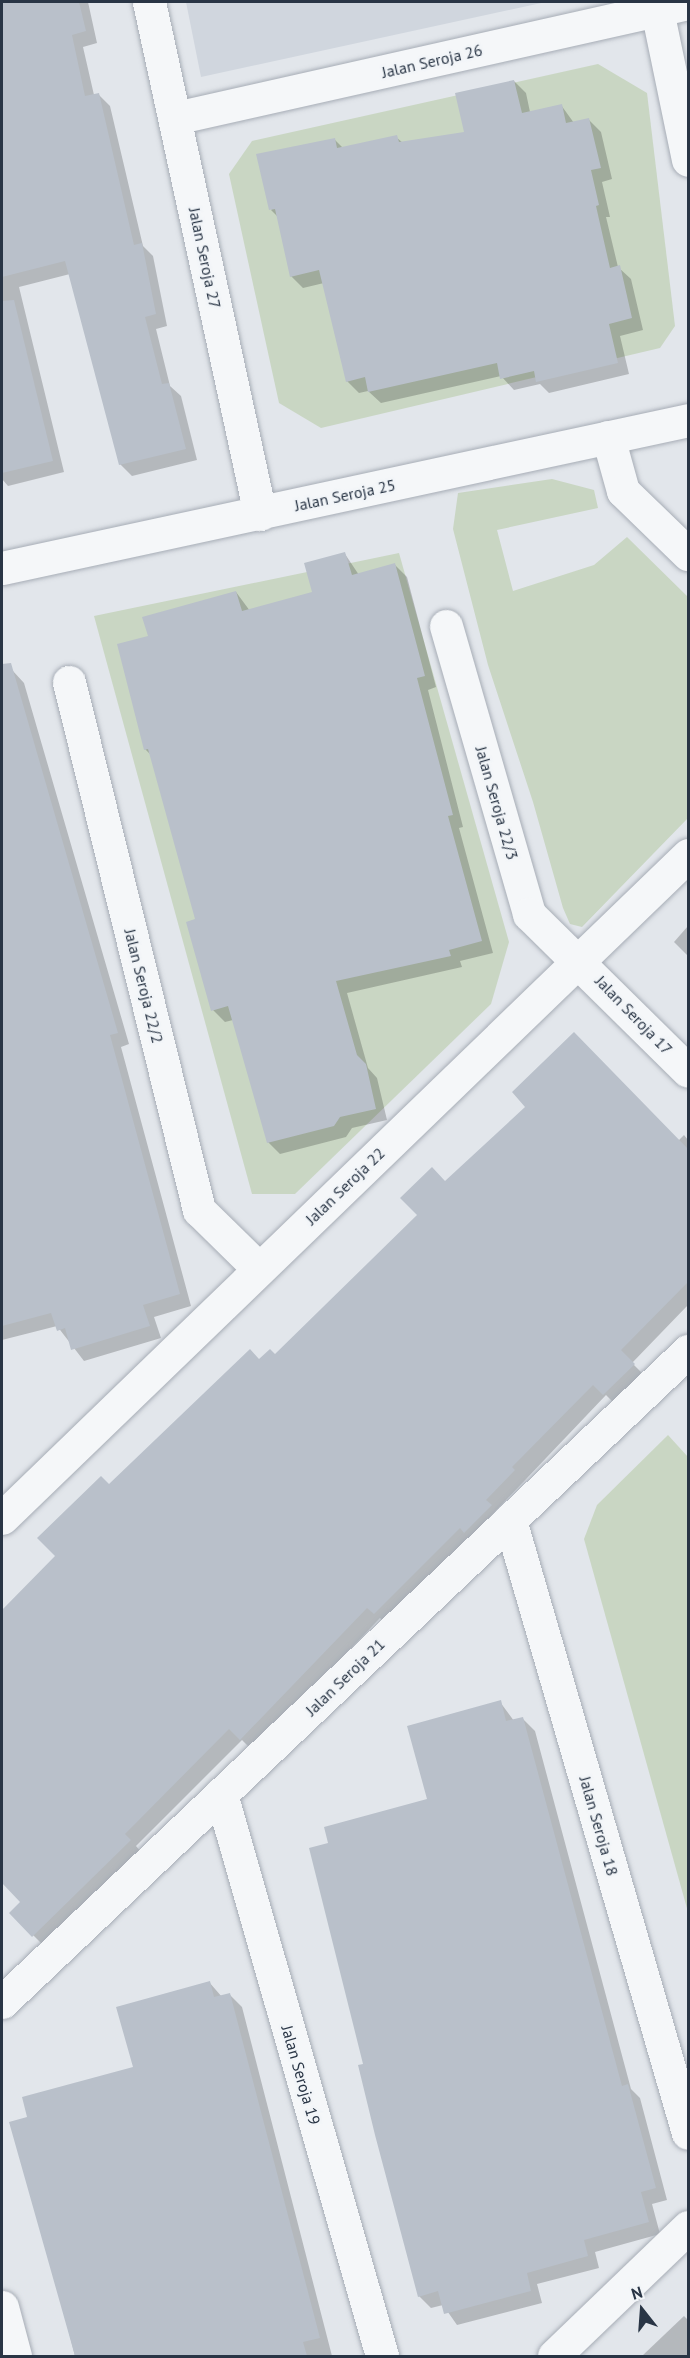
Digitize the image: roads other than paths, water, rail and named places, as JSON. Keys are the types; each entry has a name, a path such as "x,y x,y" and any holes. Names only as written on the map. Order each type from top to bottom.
{"street":[{"name":"Jalan Seroja 27","path":"149,2 260,514"},
{"name":"Jalan Seroja 26","path":"175,118 673,7"},
{"path":"673,7 688,160"},
{"name":"Jalan Seroja 25","path":"2,568 688,420"},
{"path":"608,437 623,491 688,554"},
{"name":"Jalan Seroja 22/3","path":"446,626 529,914 580,960"},
{"name":"Jalan Seroja 22/2","path":"69,682 199,1210 259,1269"},
{"name":"Jalan Seroja 22","path":"2,1518 688,855"},
{"name":"Jalan Seroja 17","path":"580,960 688,1071"},
{"name":"Jalan Seroja 21","path":"2,2002 688,1351"},
{"name":"Jalan Seroja 18","path":"510,1520 688,2133"},
{"name":"Jalan Seroja 19","path":"221,1794 382,2356"},
{"path":"554,2356 688,2227"},
{"path":"2,2307 15,2356"}]}
